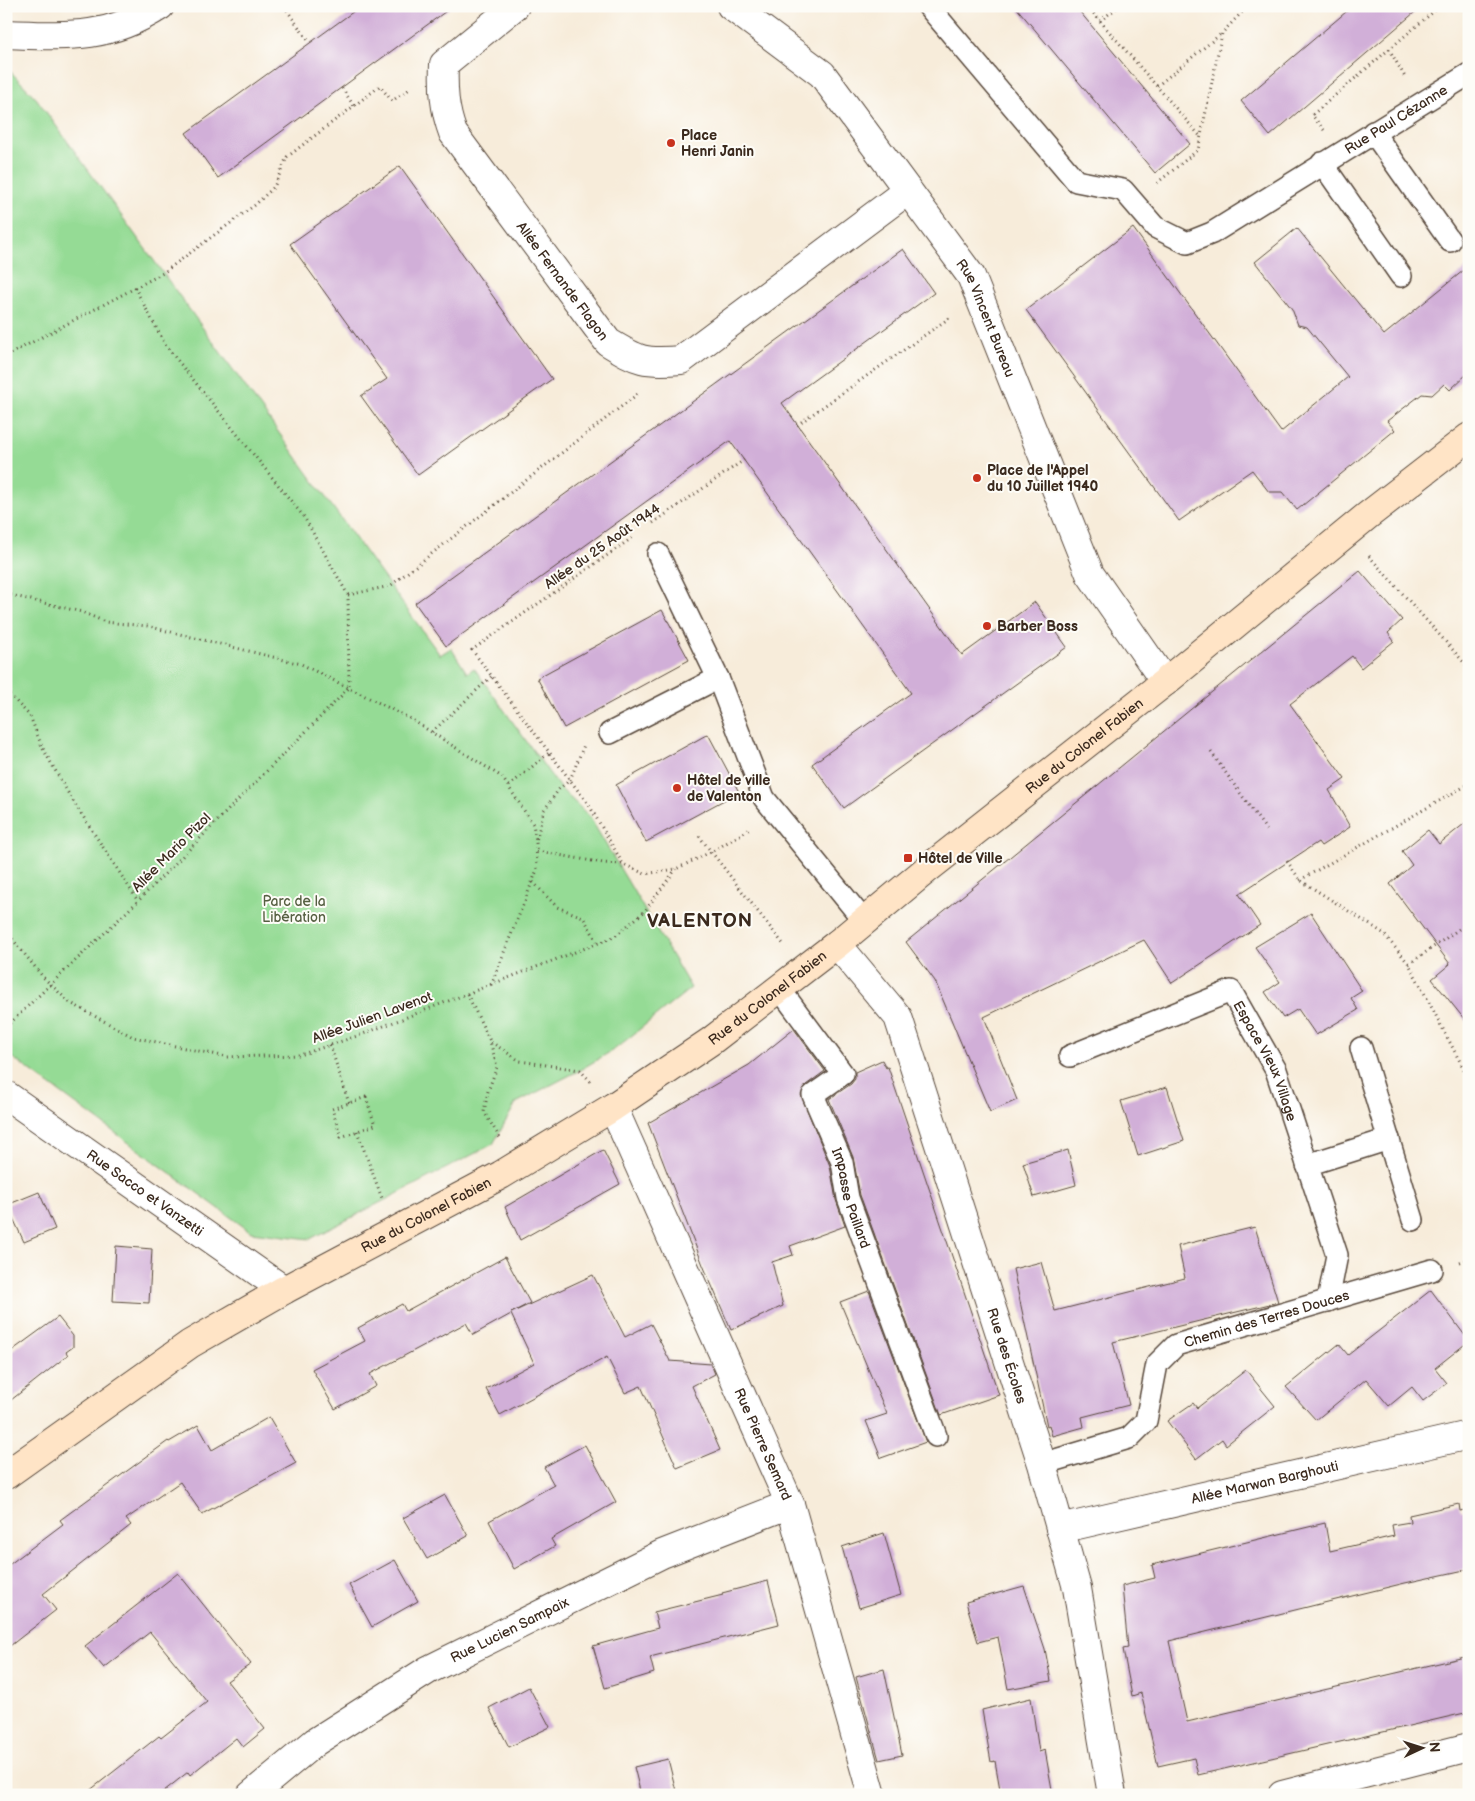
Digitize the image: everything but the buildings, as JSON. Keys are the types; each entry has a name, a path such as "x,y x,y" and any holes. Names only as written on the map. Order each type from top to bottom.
{"street":[{"path":"6,34 90,34 117,29 160,6"},
{"path":"444,64 515,6"},
{"name":"Rue Vincent Bureau","path":"731,6 822,74 971,276 1090,574 1165,682"},
{"name":"Allée Fernande Flagon","path":"444,64 443,99 453,133 608,342 631,356 651,363 681,360 907,191"},
{"name":"Rue du Colonel Fabien","path":"6,1475 190,1344 284,1290 516,1166 614,1107 711,1041 837,944 1469,437"},
{"name":"Rue des Écoles","path":"837,944 898,1017 1042,1464 1077,1588 1112,1795"},
{"name":"Rue Sacco et Vanzetti","path":"6,1095 284,1290"},
{"name":"Rue Pierre Semard","path":"614,1107 790,1504 872,1795"},
{"name":"Allée Marwan Barghouti","path":"1060,1528 1469,1435"},
{"name":"Rue Lucien Sampaix","path":"251,1795 314,1742 428,1670 662,1554 790,1504"},
{"path":"1282,1795 1469,1747"}],"lane":[{"name":"Rue Paul Cézanne","path":"928,6 1076,181 1123,190 1155,227 1187,243 1212,233 1341,151 1469,74"},
{"path":"1373,132 1450,241"},
{"path":"1322,163 1401,276"},
{"path":"658,554 718,678 764,798 864,922"},
{"path":"610,733 718,678"},
{"name":"Impasse Paillard","path":"779,988 843,1074 813,1095 842,1162 848,1198 936,1436"},
{"name":"Espace Vieux Village","path":"1070,1056 1231,991 1276,1070 1337,1255 1328,1301"},
{"path":"1361,1048 1413,1220"},
{"path":"1307,1165 1389,1139"},
{"name":"Chemin des Terres Douces","path":"1042,1464 1129,1438 1146,1421 1158,1364 1176,1345 1432,1270"}],"path":[{"path":"284,6 310,43"},
{"path":"1087,6 1200,136"},
{"path":"1100,21 1119,6"},
{"path":"1157,86 1222,33 1248,6"},
{"path":"1341,151 1312,115 1440,6"},
{"path":"1462,6 1469,16"},
{"path":"1133,202 1198,150 1222,33"},
{"path":"6,356 163,273 255,205 274,186 287,157 380,86 392,101 444,64"},
{"path":"342,88 354,106"},
{"path":"134,288 166,346 304,517 348,595 349,688"},
{"path":"797,425 979,297"},
{"path":"348,595 390,586 642,391"},
{"name":"Allée du 25 Août 1944","path":"648,527 744,460"},
{"name":"Allée du 25 Août 1944","path":"492,676 472,650 640,533"},
{"path":"1348,533 1469,668"},
{"path":"6,594 82,612 106,622 147,626 251,650 300,664 432,732 502,777 534,824 537,870 491,985"},
{"path":"432,732 492,676 589,805 623,864"},
{"name":"Allée Mario Pizol","path":"6,1028 138,901 349,688"},
{"path":"6,691 30,716 42,747 138,901"},
{"path":"536,841 544,810 560,788 570,780 583,746 610,733"},
{"path":"508,786 550,752"},
{"path":"1211,752 1267,831"},
{"path":"1300,880 1469,784"},
{"path":"537,851 603,863 623,864 645,874 676,869 711,852 776,813"},
{"path":"699,836 803,969"},
{"path":"1287,861 1300,880 1383,933 1409,964 1469,1079"},
{"name":"Allée Julien Lavenot","path":"6,931 51,985 69,1002 133,1037 227,1057 300,1055 491,985 614,937 644,912 676,869"},
{"path":"533,882 557,907 583,917 597,940"},
{"path":"1409,964 1469,922"},
{"path":"467,994 490,1041 497,1068 488,1091 484,1112 516,1166"},
{"path":"490,1041 520,1061 580,1070 614,1107"},
{"path":"330,1045 349,1102"},
{"path":"366,1097 375,1125 357,1131 342,1136 332,1108 366,1097"},
{"path":"357,1131 394,1232"}],"green space":[{"name":"Parc de la Libération","path":"6,67 36,98 440,655 451,648 467,673 474,668 560,788 589,816 691,988 615,1049 580,1070 516,1103 493,1144 310,1239 251,1232 6,1053"}],"place":[{"name":"Place Henri Janin","path":"671,143"},
{"name":"Place de l'Appel du 10 Juillet 1940","path":"977,478"},
{"name":"Barber Boss","path":"987,626"},
{"name":"Hôtel de ville de Valenton","path":"677,788"},
{"name":"Hôtel de Ville","path":"908,858"}],"district":[{"name":"VALENTON","path":"700,920"}]}
